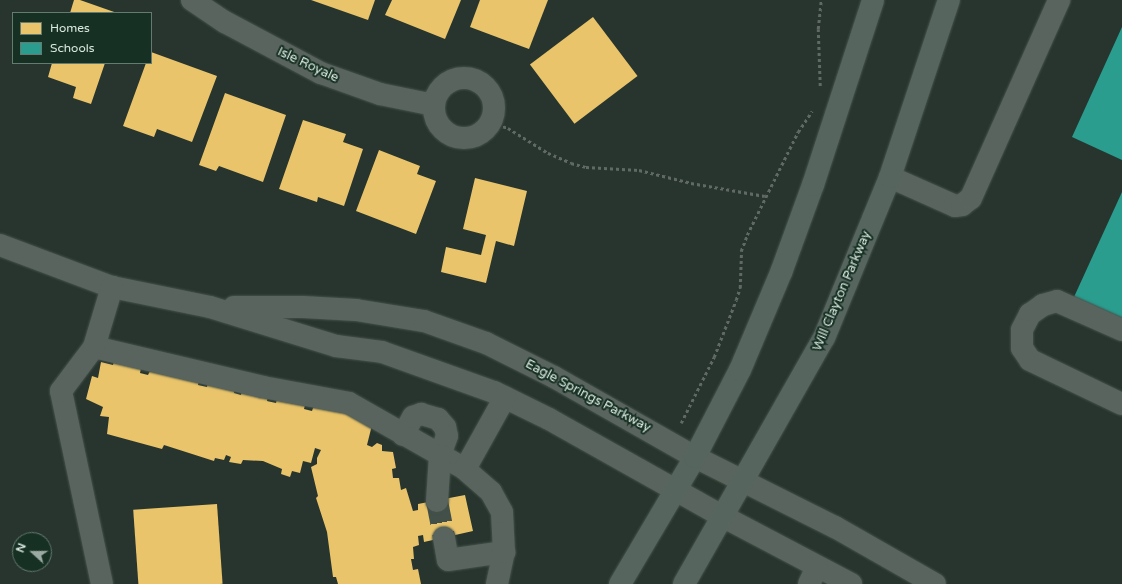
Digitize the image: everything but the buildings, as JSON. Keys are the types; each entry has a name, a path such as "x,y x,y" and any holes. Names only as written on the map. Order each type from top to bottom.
{"main road":[{"path":"620,584 695,457 740,370 782,270 813,185 873,0"},
{"name":"Will Clayton Parkway","path":"684,584 824,338 890,177 949,0"}],"street":[{"name":"Isle Royale","path":"192,0 225,22 321,74 380,94 434,105"},
{"path":"890,177 955,206 962,205 971,198 1059,0"},
{"path":"458,78 477,80 491,93 494,102 492,122 477,136 456,138 446,133 439,126 434,105 442,88 449,82 458,78"},
{"name":"Eagle Springs Parkway","path":"0,245 112,287 210,307 336,346 382,352 505,397 549,419 722,516 813,575 851,584"},
{"path":"102,584 60,391 94,347 112,287"},
{"path":"1122,330 1057,301 1043,305 1030,314 1022,330 1022,348 1030,360 1122,404"},
{"name":"Eagle Springs Parkway","path":"210,307 303,307 356,310 424,321 500,350 554,377 695,457 835,527 935,584"},
{"path":"94,347 263,387 349,403 465,469 498,502 504,522 504,552 497,584"},
{"path":"465,469 505,397"},
{"path":"403,435 413,417 421,414 438,419 445,427 447,436 440,455 437,501"},
{"path":"444,538 448,560 504,552"}],"path":[{"path":"820,88 818,29 821,0"},
{"path":"674,444 686,410 703,382 736,300 740,288 741,251 765,196 814,107"},
{"path":"492,122 508,128 548,153 570,163 586,167 638,170 691,183 765,196"}],"tunnel":[{"path":"437,501 444,538"}]}
